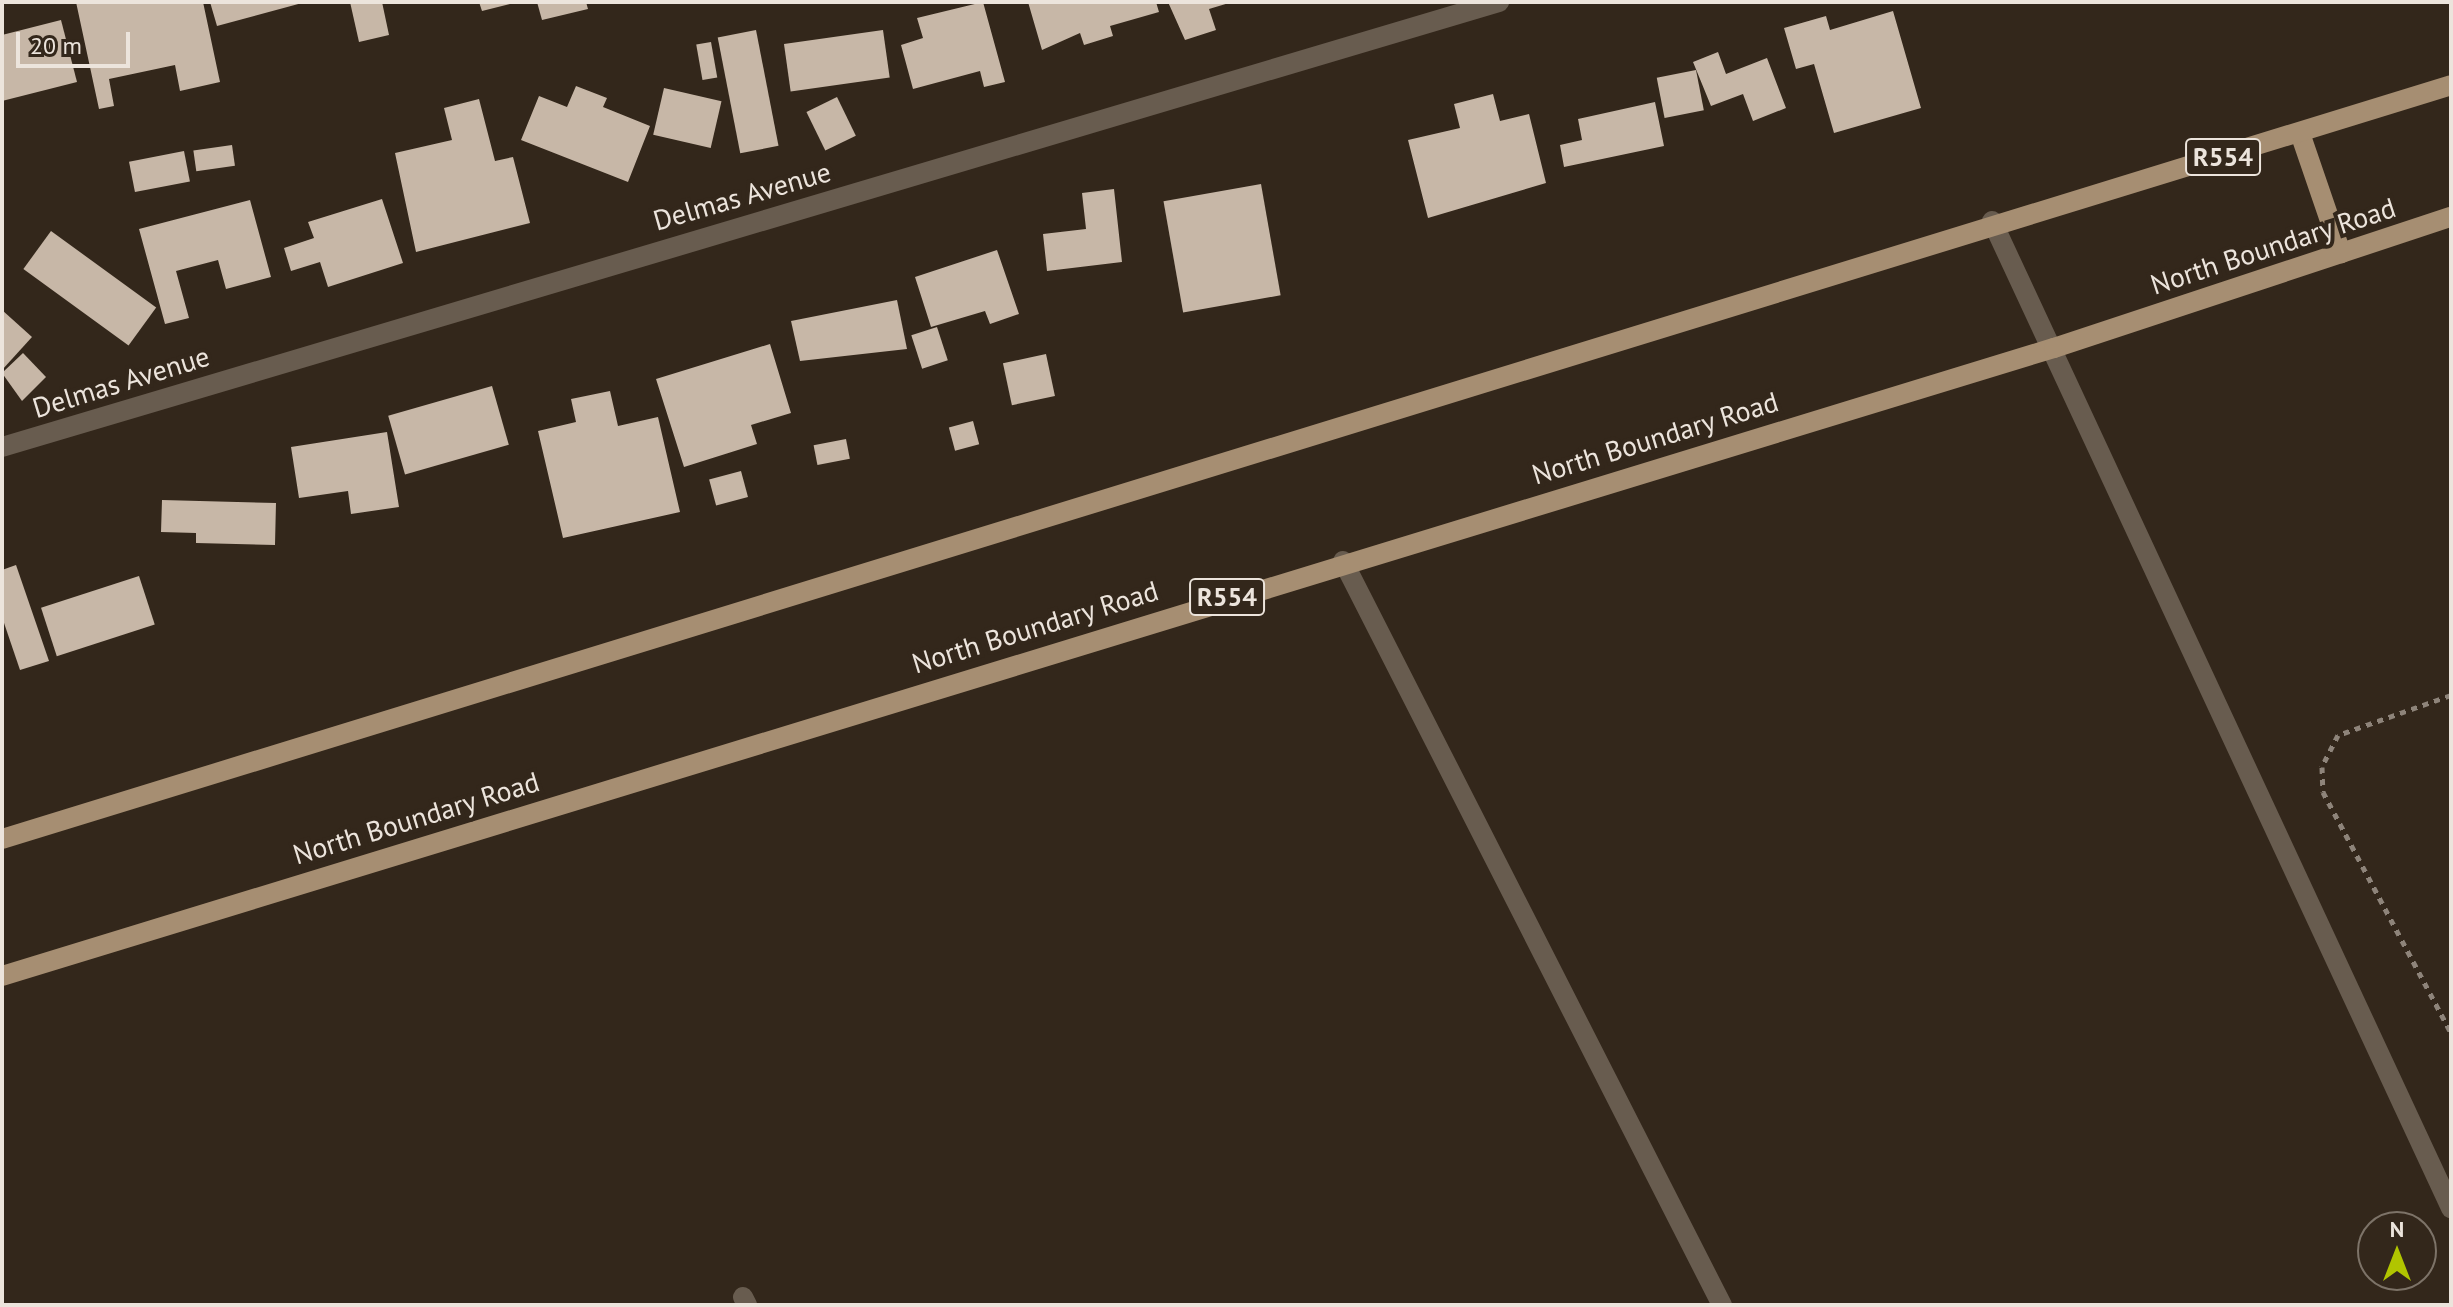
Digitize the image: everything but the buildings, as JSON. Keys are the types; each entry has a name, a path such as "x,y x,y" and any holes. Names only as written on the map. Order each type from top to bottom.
{"main road":[{"name":"R554","path":"2,839 1992,221 2301,136 2451,85"},
{"path":"2301,136 2341,253"},
{"name":"North Boundary Road","path":"2,976 1343,561 2054,348 2451,217"}],"street":[{"name":"Delmas Avenue","path":"2,447 1499,2"},
{"path":"1992,221 2054,348 2451,1208"},
{"path":"1343,561 1722,1305"}],"path":[{"path":"2451,695 2338,735 2322,767 2323,792 2451,1033"}]}
